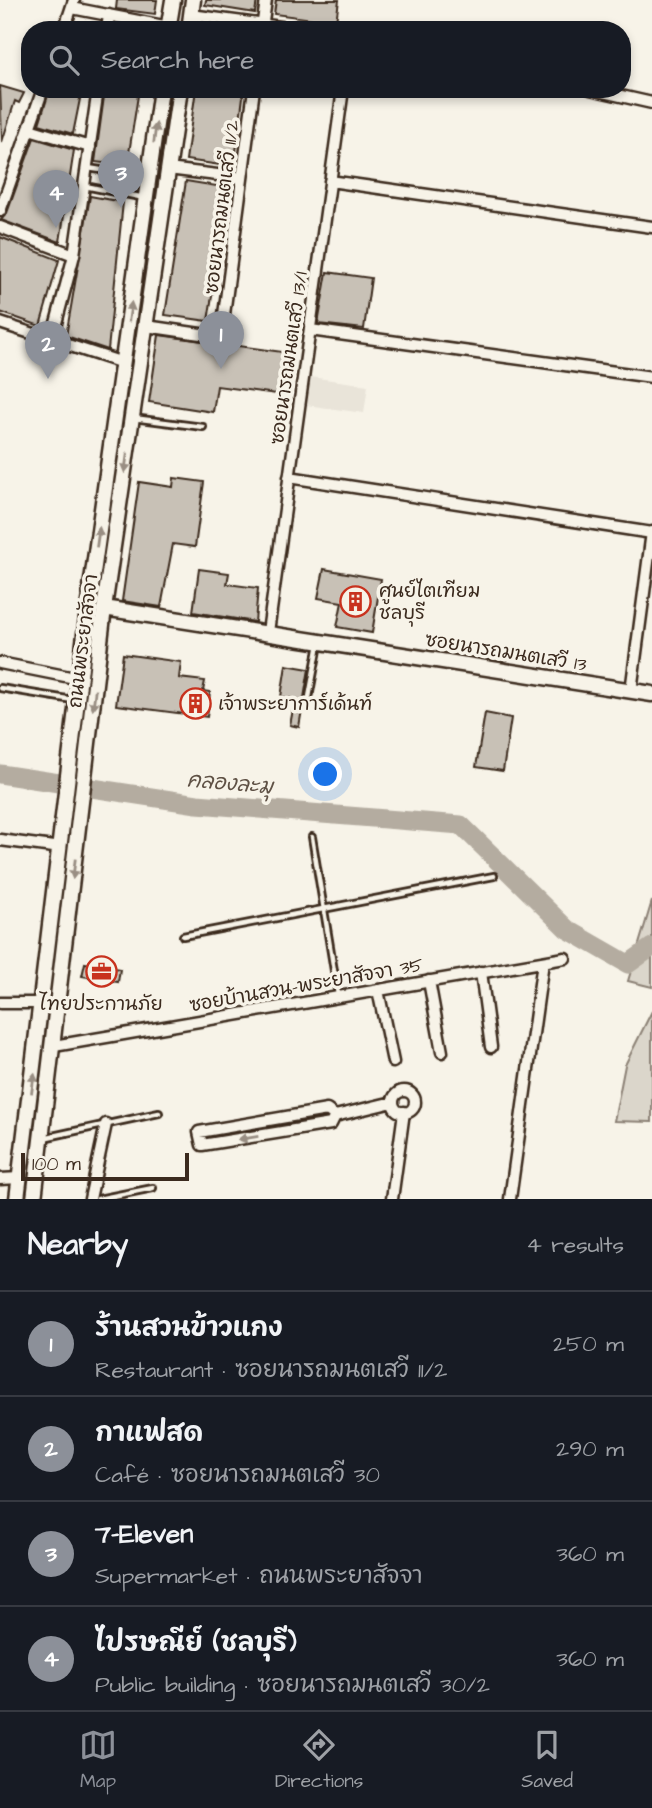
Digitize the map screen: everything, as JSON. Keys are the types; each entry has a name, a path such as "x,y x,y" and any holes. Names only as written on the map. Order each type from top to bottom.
{"main road":[{"path":"170,21 173,0"},
{"path":"190,21 193,0"},
{"name":"ถนนพระยาสัจจา","path":"17,1199 77,700 159,98"},
{"name":"ถนนพระยาสัจจา","path":"34,1199 104,608 179,98"},
{"name":"ซอยนารถมนตเสวี 13","path":"104,608 652,694"},
{"path":"29,1109 46,1110"}],"street":[{"path":"263,21 266,0"},
{"path":"67,21 73,4 137,21"},
{"path":"108,21 109,15"},
{"path":"0,211 40,98"},
{"path":"51,342 74,255 97,98"},
{"name":"ซอยนารถมนตเสวี 11/2","path":"146,326 222,337 253,98"},
{"name":"ซอยนารถมนตเสวี 13/1","path":"268,632 342,98"},
{"path":"630,98 652,103"},
{"path":"29,129 90,147"},
{"path":"168,169 242,178"},
{"path":"330,181 652,227"},
{"path":"0,227 74,255"},
{"path":"0,323 51,342 122,363"},
{"path":"310,330 652,377"},
{"path":"289,477 652,532 631,691"},
{"path":"0,663 80,679"},
{"path":"0,840 61,848"},
{"name":"ซอยบ้านสวน-พระยาสัจจา 35","path":"54,1046 565,958"},
{"path":"510,1199 543,962"},
{"path":"481,972 491,1047"},
{"path":"429,981 442,1052"},
{"path":"378,990 393,1062"},
{"path":"0,1003 42,1003"},
{"path":"335,1116 327,1110 199,1132 202,1145 331,1124 335,1116 393,1102 398,1093 412,1094 415,1105 404,1112 392,1199"},
{"path":"393,1102 396,1109 404,1112"},
{"path":"280,1118 282,1132"},
{"path":"90,1199 106,1124"},
{"path":"0,1179 20,1178"}],"lane":[{"path":"88,167 149,178"},
{"path":"84,186 146,198"},
{"path":"132,418 203,427"},
{"path":"307,708 320,640"},
{"path":"0,688 77,700"},
{"path":"312,837 338,997"},
{"path":"183,936 494,876"},
{"path":"42,1138 159,1113"},
{"path":"98,1199 153,1188"}],"shaded area":[{"path":"310,377 368,385 364,413 306,405"},
{"path":"652,901 652,987 628,981"},
{"path":"652,1011 652,1122 614,1121 625,1065"}],"building":[{"path":"117,0 157,0 155,14 116,9"},
{"path":"206,0 257,0 255,13 205,5"},
{"path":"276,0 339,0 336,21 274,14"},
{"path":"0,86 21,92 22,98 19,103 15,101 2,142"},
{"path":"47,98 80,98 73,134 39,124"},
{"path":"104,98 138,98 127,166 95,162"},
{"path":"195,98 243,98 234,167 186,160"},
{"path":"34,138 74,150 60,242 1,220 7,213"},
{"path":"186,181 229,188 208,321 165,315"},
{"path":"90,196 123,202 108,350 66,336"},
{"path":"0,237 59,260 40,326 0,312"},
{"path":"327,272 371,278 364,329 318,324"},
{"path":"159,335 290,353 284,395 217,386 213,412 149,402"},
{"path":"174,478 204,482 195,547 173,544 161,607 122,601 139,482 173,487"},
{"path":"199,569 229,573 227,584 258,588 255,622 193,612"},
{"name":"ศูนย์ไตเทียม ชลบุรี","path":"324,569 381,579 372,633 337,627 342,602 318,598"},
{"path":"123,654 181,662 179,678 205,681 203,691 210,692 207,717 116,705"},
{"path":"286,665 309,669 299,727 290,725 295,699 281,697"},
{"path":"485,713 511,718 503,771 476,767"},
{"name":"ไทยประกานภัย","path":"85,963 120,969 118,982 82,976"}],"waterway":[{"name":"คลองละมุ","path":"0,774 197,804 461,825 567,929 628,964 652,947"}],"place":[{"name":"7-Eleven","path":"121,208"},
{"name":"ไปรษณีย์ (ชลบุรี)","path":"56,228"},
{"name":"ร้านสวนข้าวแกง","path":"221,369"},
{"name":"กาแฟสด","path":"48,379"},
{"name":"ศูนย์ไตเทียม ชลบุรี","path":"356,601"},
{"name":"เจ้าพระยาการ์เด้นท์","path":"195,703"},
{"name":"ไทยประกานภัย","path":"101,972"}]}
